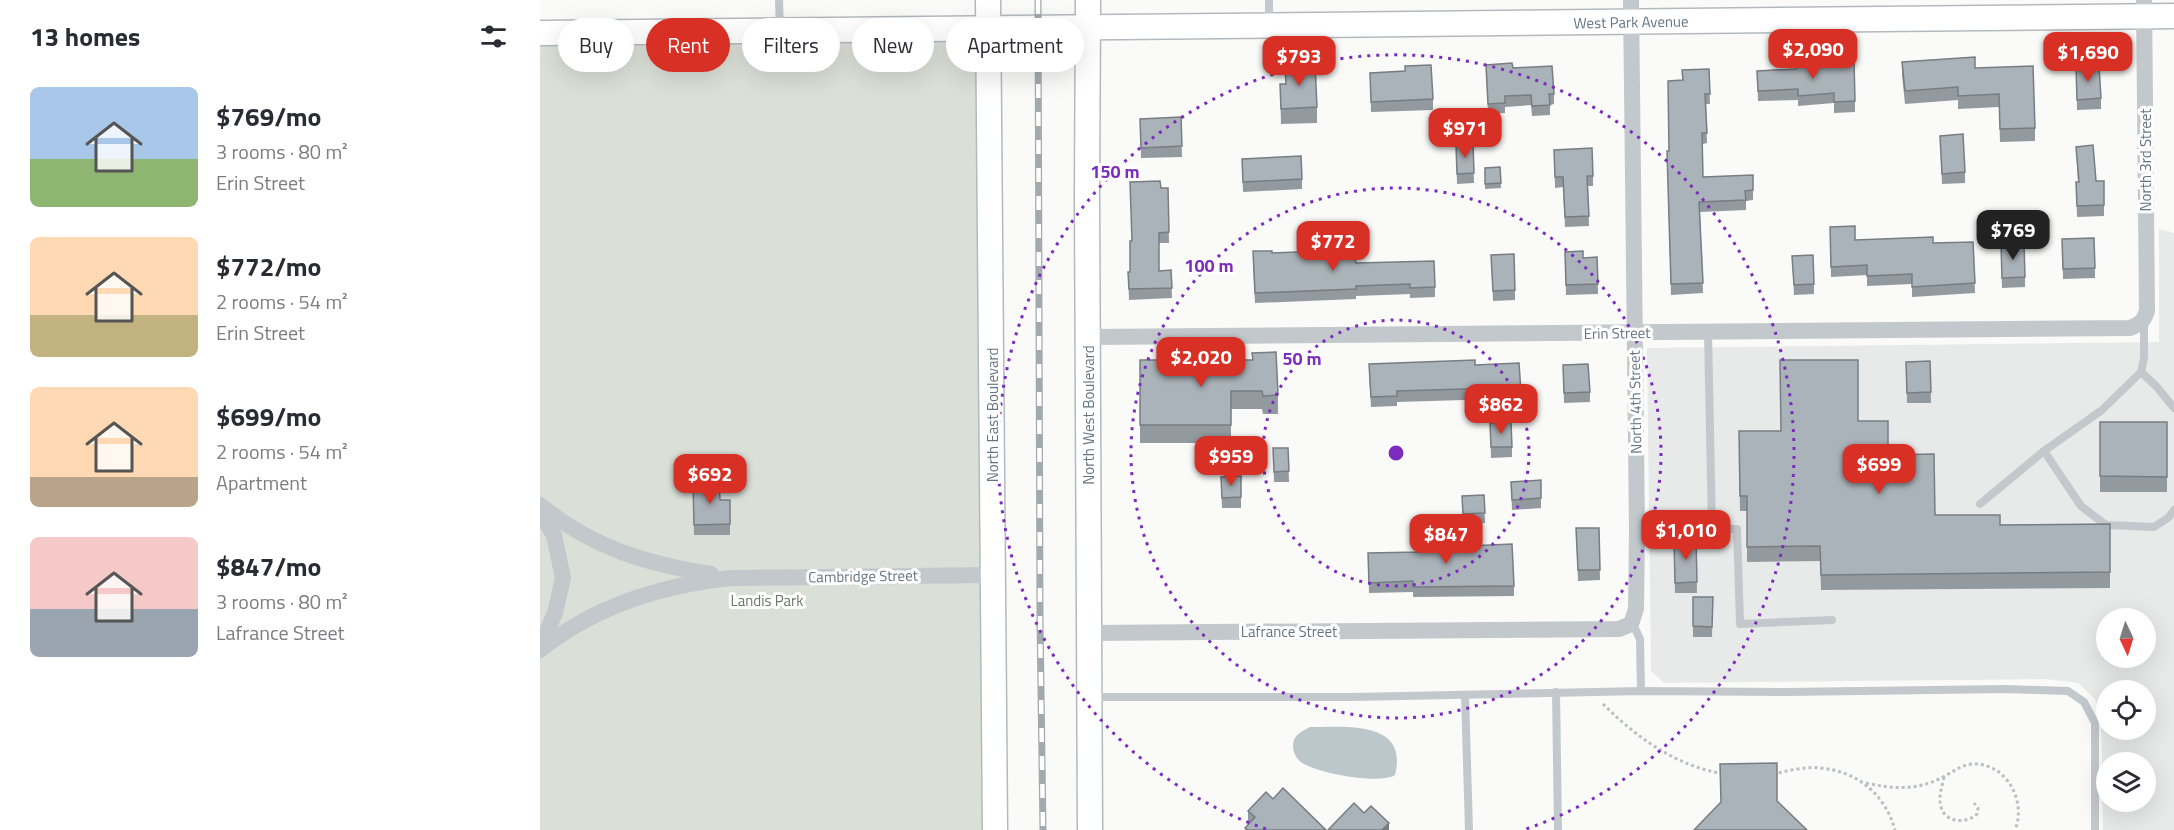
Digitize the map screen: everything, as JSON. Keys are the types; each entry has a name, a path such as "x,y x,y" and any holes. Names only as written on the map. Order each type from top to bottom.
{"main road":[{"name":"North East Boulevard","path":"988,0 989,18"},
{"name":"North West Boulevard","path":"1088,0 1090,830"},
{"name":"West Park Avenue","path":"1084,27 1269,26 1631,11 2144,8 2174,16"},
{"name":"West Park Avenue","path":"840,29 946,28"},
{"name":"West Park Avenue","path":"540,33 742,30"},
{"name":"North East Boulevard","path":"989,72 995,830"}],"street":[{"name":"North 3rd Street","path":"2144,8 2147,310 2144,319"},
{"name":"North 4th Street","path":"1631,11 1637,531 1636,609 1632,622"},
{"name":"Erin Street","path":"1088,337 2130,328 2138,325 2144,319"},
{"name":"Cambridge Street","path":"540,505 598,542 641,560 732,578"},
{"path":"540,513 554,535 562,578 555,613 540,648"},
{"name":"Cambridge Street","path":"540,648 570,627 591,616 643,594 676,585 732,578 993,575"},
{"name":"Lafrance Street","path":"1089,633 1619,629 1625,628 1632,622"}],"lane":[{"path":"779,0 780,18"},
{"path":"1269,0 1269,26"},
{"path":"1980,504 2044,451 2102,410 2141,372 2144,358 2144,319"},
{"path":"1708,332 1712,529"},
{"path":"2141,372 2174,408"},
{"path":"2044,451 2081,506 2106,525 2154,526 2169,517 2174,510"},
{"path":"1637,531 1737,529 1740,624 1832,620"},
{"path":"1632,622 1640,639 1641,691"},
{"path":"1089,697 1352,697 1641,691 2006,689 2068,691 2084,702 2094,723 2095,830"},
{"path":"1556,692 1558,830"},
{"path":"1465,695 1469,830"}],"path":[{"path":"1591,692 1633,733 1684,764 1732,775"},
{"path":"1864,783 1909,789 1944,777 1961,766 1973,764 1990,767 2003,774 2016,797 2019,810 2015,830"},
{"path":"1770,775 1818,767 1841,771 1864,783 1885,803 1895,830"},
{"path":"1944,777 1940,797 1941,808 1945,815 1963,822 1972,819 1977,814 1978,808 1974,803"}],"shaded area":[{"path":"2159,229 2174,233 2174,830 2103,830 2103,812 2156,812 2156,752 2102,752 2101,740 2156,740 2156,680 2096,680 2096,702 2078,683 2046,679 1664,683 1651,671 1647,348 2159,342"},
{"path":"1310,727 1356,728 1371,730 1384,736 1393,744 1397,757 1395,775 1376,779 1362,778 1333,774 1308,766 1301,762 1294,753 1293,742 1298,734"}],"green space":[{"name":"Landis Park","path":"934,28 946,28 946,72 989,72 995,830 540,830 540,33 558,33 558,72 634,72 634,32 646,32 646,72 730,72 730,30 742,30 742,72 840,72 840,29 852,29 852,72 934,72"}],"building":[{"path":"1975,57 1975,68 2033,66 2035,128 2000,129 1999,94 1958,96 1958,87 1905,91 1902,62"},
{"path":"1854,61 1855,101 1834,102 1834,93 1798,96 1798,89 1758,91 1757,71 1796,69 1796,64"},
{"path":"1512,63 1513,68 1552,66 1554,94 1549,94 1550,105 1532,106 1531,95 1505,96 1505,103 1488,104 1486,65"},
{"path":"1315,64 1317,107 1281,109 1280,84 1286,84 1285,65"},
{"path":"1431,65 1433,99 1371,102 1370,73 1405,71 1405,66"},
{"path":"2099,66 2101,98 2077,100 2076,67"},
{"path":"1709,69 1710,94 1705,94 1707,133 1702,133 1703,177 1753,175 1753,190 1745,191 1746,200 1699,202 1703,283 1671,284 1667,151 1669,151 1668,81 1683,80 1682,70"},
{"path":"1181,117 1182,146 1141,148 1140,119"},
{"path":"1963,134 1965,172 1942,174 1940,136"},
{"path":"1473,144 1474,173 1457,174 1456,145"},
{"path":"2093,145 2096,181 2104,181 2104,205 2077,206 2076,182 2079,182 2076,147"},
{"path":"1592,148 1593,176 1587,176 1589,216 1565,217 1563,177 1555,177 1554,150"},
{"path":"1301,156 1302,179 1243,182 1242,159"},
{"path":"1500,167 1501,183 1485,184 1485,168"},
{"path":"1160,181 1161,188 1168,188 1169,232 1159,233 1159,271 1171,270 1172,288 1129,289 1128,272 1130,272 1130,241 1132,241 1130,182"},
{"path":"1855,226 1855,240 1933,237 1933,243 1973,242 1975,283 1912,287 1912,274 1867,276 1867,265 1831,267 1830,227"},
{"path":"2094,238 2095,268 2063,269 2062,239"},
{"path":"2024,244 2025,277 2002,278 2001,245"},
{"path":"1348,250 1348,258 1355,258 1356,263 1434,261 1435,287 1410,288 1410,284 1356,286 1356,289 1255,293 1253,251 1272,251 1272,253"},
{"path":"1583,251 1583,258 1597,257 1598,284 1566,285 1565,252"},
{"path":"1514,254 1515,290 1493,291 1491,255"},
{"path":"1813,255 1814,284 1794,285 1792,256"},
{"path":"1276,352 1278,395 1263,396 1262,391 1231,391 1231,425 1140,425 1140,360 1253,360 1252,353"},
{"path":"1475,360 1475,365 1519,363 1521,392 1497,393 1497,388 1397,391 1397,396 1371,397 1369,364"},
{"path":"1780,360 1858,360 1858,421 1888,421 1888,455 1934,454 1935,515 2000,515 2000,525 2110,524 2110,572 1821,575 1820,546 1747,547 1747,496 1740,496 1739,431 1781,431"},
{"path":"1930,361 1931,392 1907,393 1906,362"},
{"path":"1588,364 1590,392 1564,393 1563,365"},
{"path":"1511,422 1512,447 1491,447 1490,423"},
{"path":"2100,422 2167,422 2167,477 2100,476"},
{"path":"1273,448 1288,448 1289,471 1274,472"},
{"path":"1241,476 1241,497 1222,498 1221,477"},
{"path":"1541,480 1541,498 1512,500 1511,482"},
{"path":"719,481 720,500 730,500 730,524 694,525 693,482"},
{"path":"1484,495 1485,513 1463,514 1462,496"},
{"path":"1576,528 1599,528 1600,570 1578,570"},
{"path":"1696,539 1697,582 1675,583 1674,540"},
{"path":"1468,540 1468,546 1512,544 1514,586 1413,587 1413,581 1369,583 1368,553 1419,552 1418,542"},
{"path":"1693,597 1713,597 1712,627 1693,626"},
{"path":"1777,763 1777,801 1807,830 1694,830 1721,802 1720,764"},
{"path":"1283,788 1326,830 1248,830 1245,828 1255,817 1248,811 1266,792 1273,799"},
{"path":"1354,803 1364,813 1371,806 1389,823 1382,830 1328,830"}],"railway":[{"path":"1038,0 1043,830"}]}
